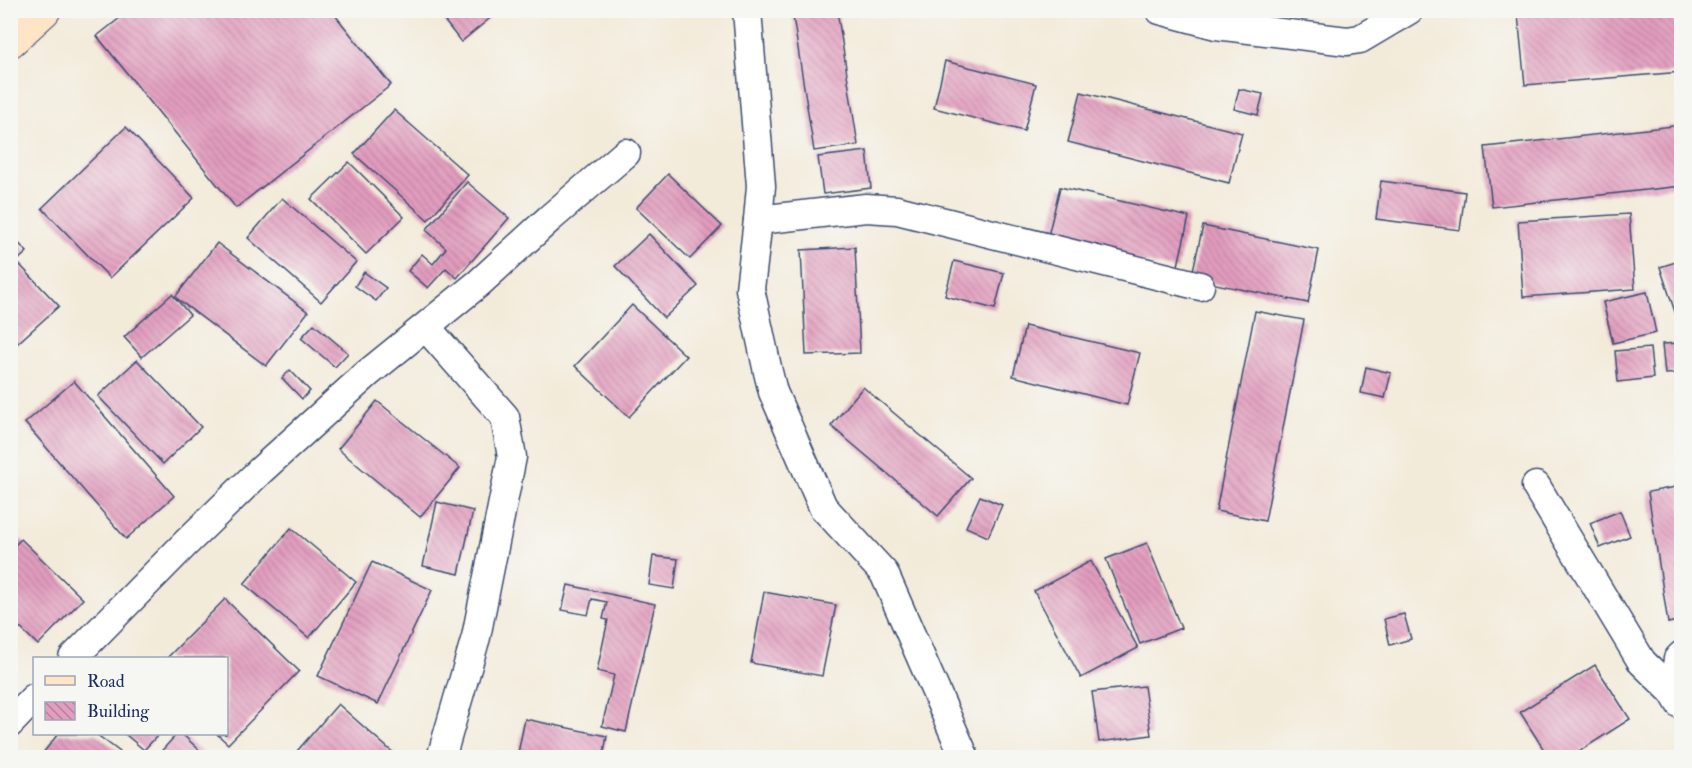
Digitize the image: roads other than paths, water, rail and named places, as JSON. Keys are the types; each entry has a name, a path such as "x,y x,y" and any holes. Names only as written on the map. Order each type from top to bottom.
{"main road":[{"path":"10,41 44,10"}],"street":[{"path":"747,10 761,186 750,289 773,392 823,507 884,573 965,758"},
{"path":"1160,10 1216,25 1347,41 1360,39 1408,10"},
{"path":"74,657 260,471 367,374 426,327 626,153"},
{"path":"758,220 866,208 897,210 1200,286"},
{"path":"426,327 505,417 512,457 476,637 441,758"},
{"path":"1536,486 1642,662 1677,700"},
{"path":"1642,662 1680,657 1677,700"},
{"path":"10,723 33,699"}]}
